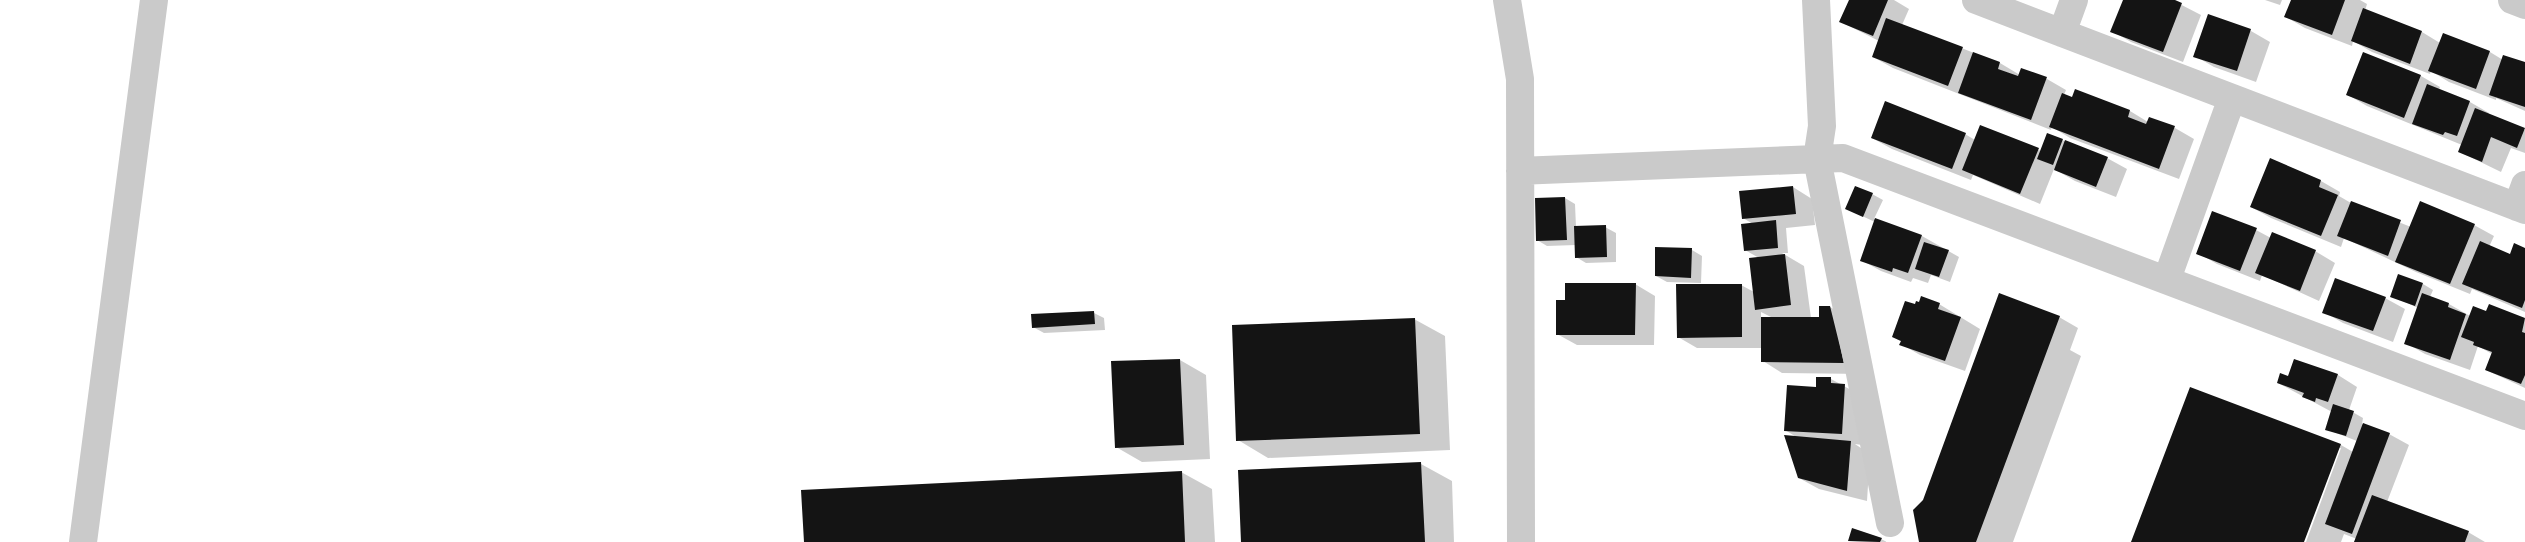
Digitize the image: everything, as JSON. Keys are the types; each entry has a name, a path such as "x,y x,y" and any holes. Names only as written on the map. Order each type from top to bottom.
{"street":[{"path":"83,542 154,0"},
{"path":"1508,0 1520,79 1521,542"},
{"path":"1816,0 1822,126 1817,159 1890,523"},
{"path":"1976,0 2232,98 2522,201"},
{"path":"2062,33 2074,0"},
{"path":"2512,0 2525,5"},
{"path":"2167,279 2232,98"},
{"path":"1520,171 1843,158 2525,416"}],"building":[{"path":"1849,0 1888,0 1873,36 1839,22"},
{"path":"2123,0 2175,0 2182,3 2163,52 2110,32"},
{"path":"2291,0 2345,0 2332,35 2284,17"},
{"path":"2363,8 2422,31 2410,64 2351,41"},
{"path":"2208,14 2251,29 2237,71 2193,57"},
{"path":"1886,18 1963,47 1948,86 1872,57"},
{"path":"2443,33 2490,51 2476,89 2428,71"},
{"path":"1973,52 2000,62 1998,69 2018,76 2021,68 2047,77 2031,120 1958,93"},
{"path":"2363,52 2421,75 2404,118 2346,95"},
{"path":"2503,55 2525,62 2525,107 2489,95"},
{"path":"2427,84 2470,101 2457,136 2445,132 2443,135 2412,124"},
{"path":"2075,89 2130,110 2128,117 2146,124 2149,117 2175,126 2159,169 2049,127 2062,93 2072,97"},
{"path":"1885,101 1966,133 1952,169 1871,138"},
{"path":"2475,108 2525,128 2517,148 2491,137 2482,162 2458,152"},
{"path":"1980,125 2039,148 2020,194 1962,170"},
{"path":"2047,133 2063,139 2053,165 2037,159"},
{"path":"2065,140 2108,157 2096,187 2054,170"},
{"path":"2270,158 2321,180 2319,187 2338,195 2321,236 2250,207"},
{"path":"1793,186 1796,214 1742,219 1739,191"},
{"path":"1855,186 1873,193 1863,217 1845,209"},
{"path":"1565,197 1567,240 1536,241 1535,198"},
{"path":"2351,201 2401,220 2388,256 2337,236"},
{"path":"2420,201 2475,224 2450,284 2395,262"},
{"path":"2212,211 2257,228 2240,271 2196,254"},
{"path":"1875,218 1922,235 1908,273 1893,268 1892,272 1860,261"},
{"path":"1776,220 1778,248 1744,251 1741,224"},
{"path":"1606,225 1607,257 1575,258 1574,226"},
{"path":"2272,232 2316,250 2300,291 2255,273"},
{"path":"2480,241 2510,254 2514,243 2525,248 2525,300 2522,308 2462,284"},
{"path":"1924,242 1949,250 1939,277 1915,269"},
{"path":"1655,247 1692,248 1691,278 1655,276"},
{"path":"1785,254 1791,305 1755,310 1749,258"},
{"path":"2398,274 2423,283 2415,306 2390,297"},
{"path":"2335,278 2386,297 2373,331 2322,313"},
{"path":"1565,283 1636,283 1635,335 1556,335 1556,300 1565,300"},
{"path":"1676,284 1742,284 1742,337 1677,338"},
{"path":"1999,293 2060,316 1976,542 1919,542 1913,510 1923,500"},
{"path":"2422,293 2449,303 2448,307 2466,314 2450,360 2404,344"},
{"path":"1921,296 1940,303 1938,309 1961,317 1945,361 1899,345 1901,341 1892,337 1905,301 1915,304 1916,301 1919,302"},
{"path":"2489,304 2525,318 2522,332 2525,333 2525,375 2521,384 2485,370 2492,352 2473,345 2474,342 2461,337 2473,306 2486,311"},
{"path":"1819,306 1830,306 1844,363 1761,362 1761,317 1819,317"},
{"path":"1094,311 1095,324 1032,328 1031,314"},
{"path":"1415,318 1420,434 1236,441 1232,325"},
{"path":"1180,359 1184,445 1115,448 1111,361"},
{"path":"2294,359 2338,374 2328,402 2316,398 2315,402 2302,397 2304,393 2277,383 2280,373 2288,376"},
{"path":"1816,377 1831,377 1831,383 1845,384 1842,434 1784,431 1787,385 1816,387"},
{"path":"2190,387 2341,444 2304,542 2131,542"},
{"path":"2333,404 2354,411 2346,436 2325,430"},
{"path":"2363,423 2390,433 2352,534 2325,524"},
{"path":"1784,435 1851,441 1847,491 1798,478"},
{"path":"1421,462 1425,542 1241,542 1238,470"},
{"path":"1182,471 1185,542 804,542 801,490"},
{"path":"2372,495 2469,531 2465,542 2354,542"},
{"path":"1852,528 1882,538 1880,542 1848,541"}]}
